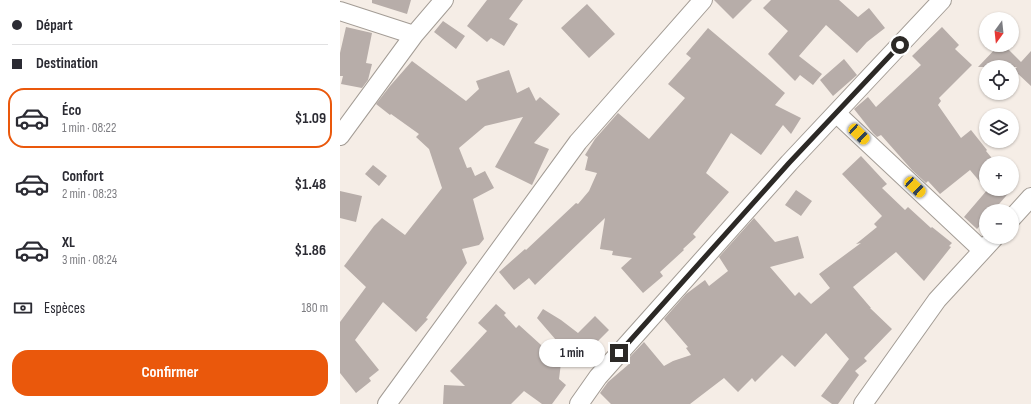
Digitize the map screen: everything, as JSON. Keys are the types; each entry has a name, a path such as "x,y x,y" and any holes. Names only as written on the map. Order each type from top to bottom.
{"street":[{"path":"340,136 414,35 444,0"},
{"path":"387,404 578,142 703,0"},
{"path":"579,404 603,371 784,169 942,0"},
{"path":"340,11 414,35"},
{"path":"836,112 982,250"},
{"path":"1019,210 1031,197"},
{"path":"863,404 937,300 988,244"}],"building":[{"path":"372,0 411,0 407,14 372,3"},
{"path":"487,0 523,0 509,19 518,24 504,46 491,38 487,42 467,26"},
{"path":"714,0 752,0 733,19"},
{"path":"771,0 839,0 858,17 869,8 885,28 867,42 857,53 826,25 799,56 822,74 813,85 800,75 795,81 768,54 788,31 763,8"},
{"path":"587,4 615,34 589,58 561,28"},
{"path":"443,21 465,36 456,49 434,32"},
{"path":"346,27 372,33 366,63 372,64 368,80 362,88 341,84 343,76 340,76 340,53"},
{"path":"942,27 959,45 955,49 972,65 939,98 941,101 938,105 961,138 971,130 979,140 979,148 985,148 987,150 986,151 990,156 979,156 979,181 970,170 940,194 928,181 926,183 912,170 881,135 877,137 854,109 868,97 876,107 921,65 912,56"},
{"path":"708,28 785,93 775,105 801,118 791,134 783,125 761,155 731,133 706,173 729,192 693,234 696,237 660,272 663,276 643,293 621,268 632,258 612,255 613,251 600,249 605,218 535,285 529,278 514,290 499,272 525,249 526,250 576,203 578,204 589,191 597,173 585,170 588,157 585,155 595,139 618,113 649,139 685,98 668,84 691,58 686,54"},
{"path":"1031,51 1031,86 1019,75 1019,60 1021,62"},
{"path":"992,52 1011,52 1019,60 985,60"},
{"path":"844,59 857,75 833,96 820,80"},
{"path":"412,61 466,101 479,89 476,81 509,70 517,93 529,87 536,101 540,97 560,114 534,143 549,149 532,185 495,167 523,117 485,126 459,148 467,168 471,167 475,176 485,171 494,188 473,199 484,239 479,245 462,249 467,263 426,318 428,319 416,332 383,302 355,340 379,370 369,378 371,381 356,393 340,373 340,322 366,287 344,266 374,226 382,218 405,235 442,188 429,149 416,137 419,134 376,104"},
{"path":"861,156 887,184 882,188 905,210 908,207 931,228 932,227 952,243 949,246 951,247 924,281 896,252 853,287 870,308 892,329 864,358 867,361 855,371 859,375 838,404 832,404 821,396 849,359 826,333 795,367 782,355 755,382 752,378 738,392 724,378 690,404 611,404 600,393 608,382 629,364 626,361 644,342 664,366 673,361 691,355 686,348 688,347 664,319 686,294 705,280 709,286 728,271 719,257 754,218 775,242 798,236 804,258 770,267 795,296 799,292 811,304 830,288 819,274 861,243 856,244 877,227 874,224 882,216 842,174"},
{"path":"373,165 387,176 379,186 365,174"},
{"path":"796,190 812,201 801,216 785,205"},
{"path":"340,191 362,196 356,222 340,218"},
{"path":"982,196 1006,196 999,204 979,204 979,227 977,229 964,217"},
{"path":"496,304 506,313 504,315 516,328 519,325 561,363 559,379 566,385 552,404 542,404 524,391 511,404 443,404 444,385 465,386 450,371 487,331 478,323"},
{"path":"543,309 578,333 595,316 609,330 594,345 596,347 585,361 556,340 537,318"}],"route":[{"path":"619,353 789,163 900,45"}]}
